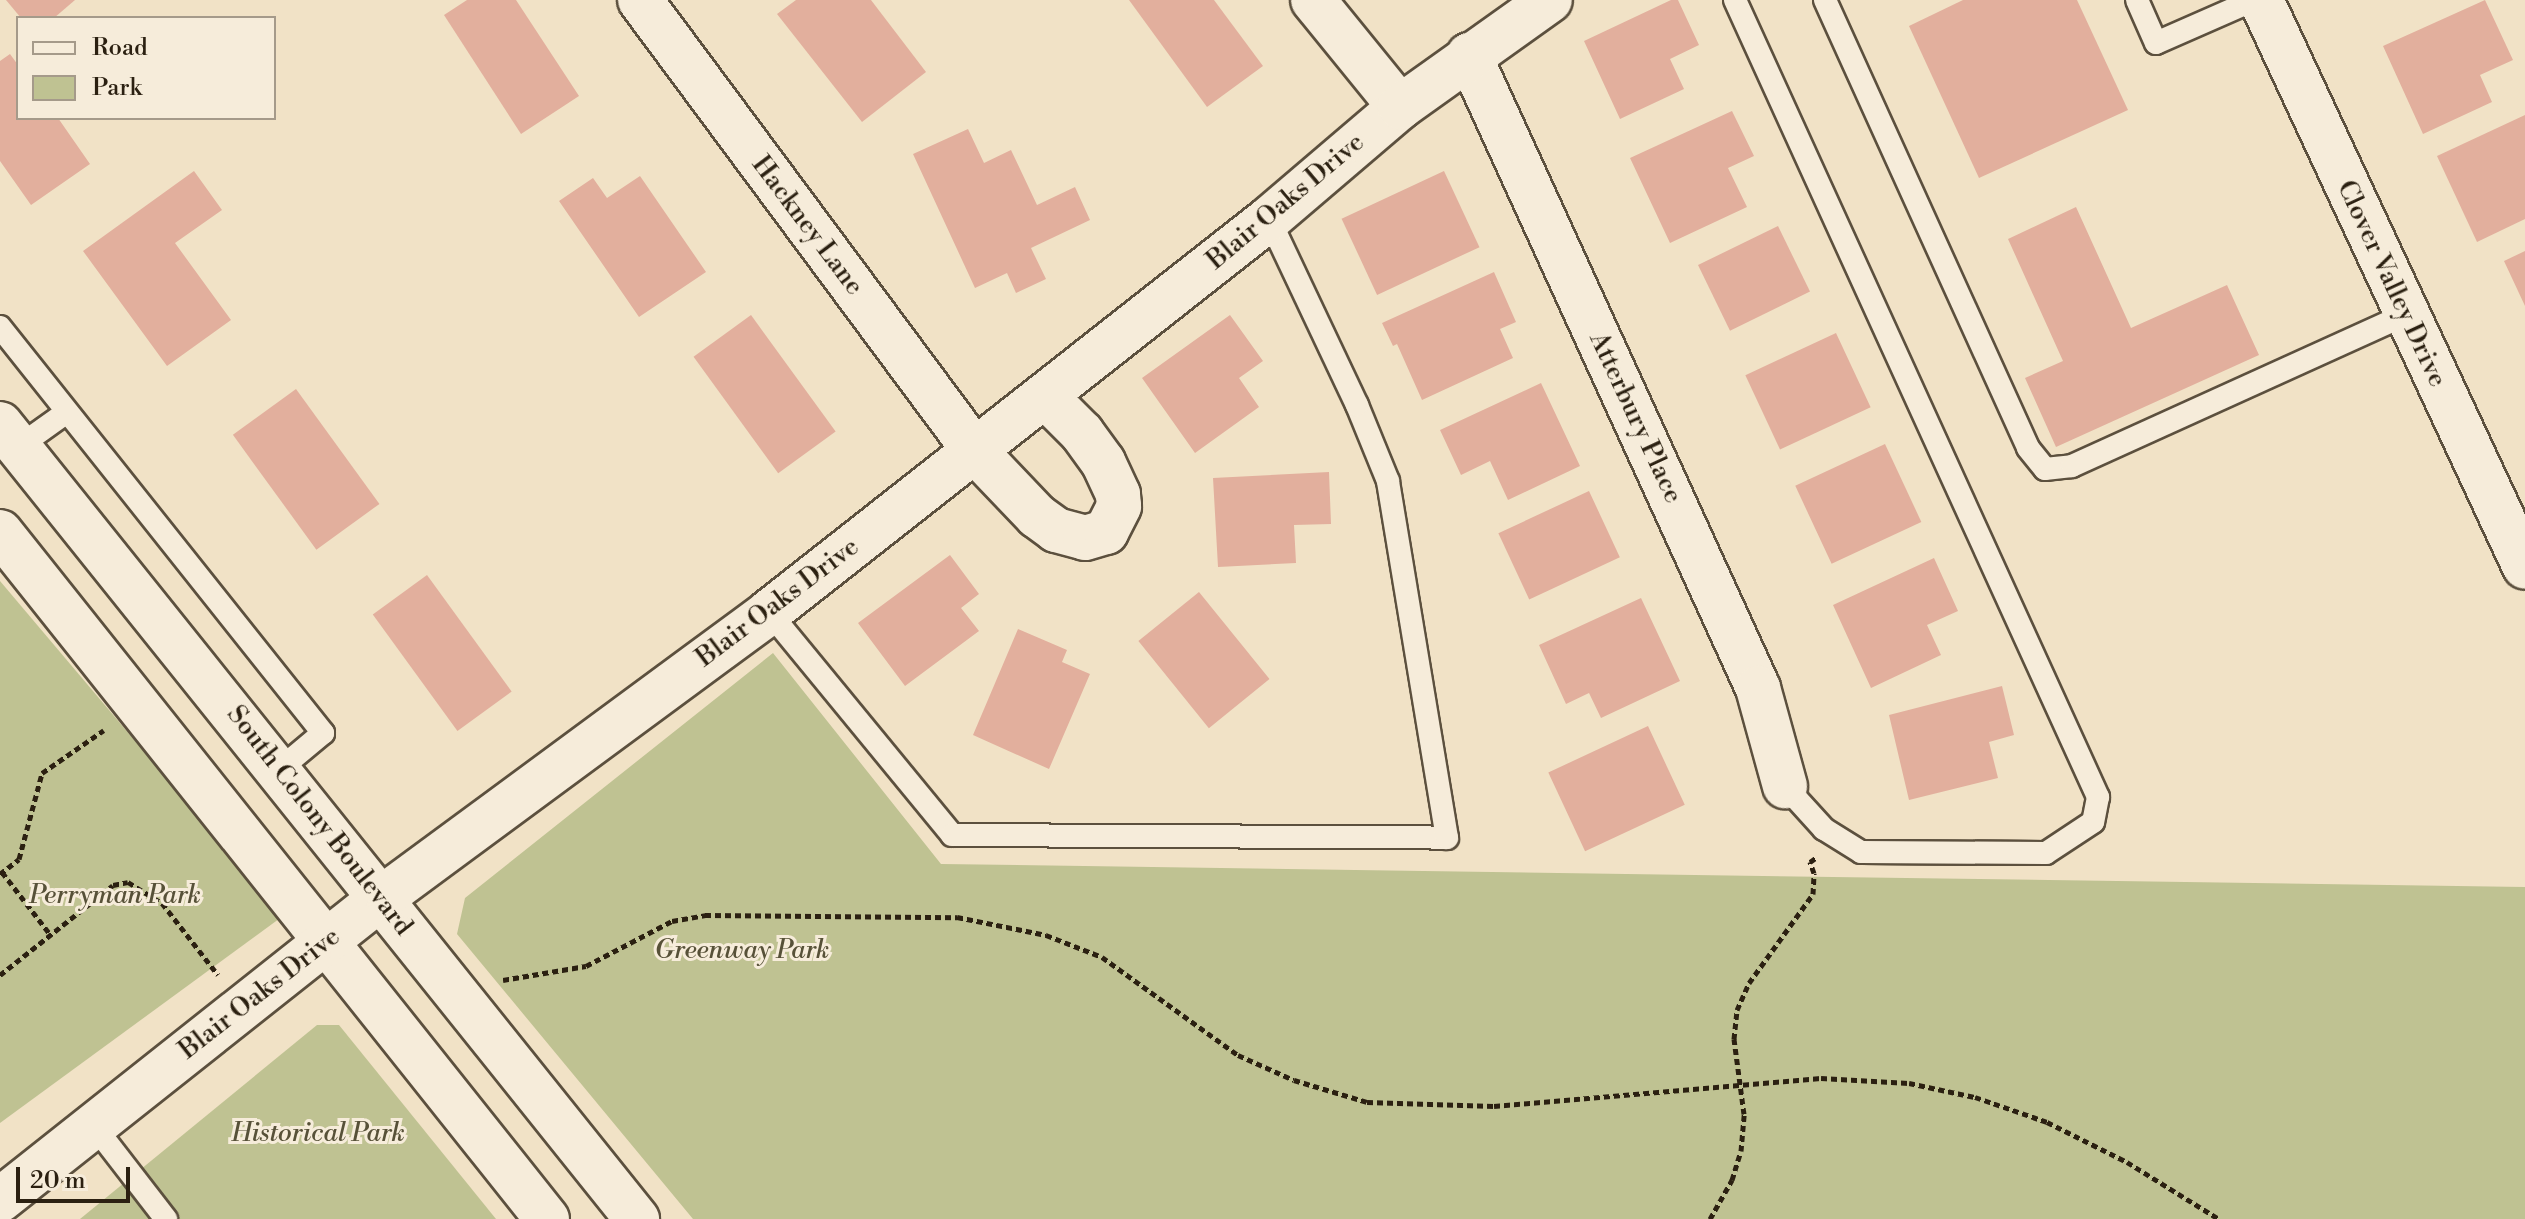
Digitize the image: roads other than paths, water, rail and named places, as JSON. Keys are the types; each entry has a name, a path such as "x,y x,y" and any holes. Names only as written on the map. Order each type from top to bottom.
{"street":[{"name":"Hackney Lane","path":"640,0 975,451 1037,516 1056,530 1085,538 1106,532 1119,506 1118,494 1103,462 1082,433 1045,396"},
{"path":"1313,0 1400,107"},
{"name":"Blair Oaks Drive","path":"0,1200 379,900 769,612 1269,219 1400,107 1550,0"},
{"name":"Clover Valley Drive","path":"2261,0 2405,315 2525,567"},
{"name":"Atterbury Place","path":"1469,55 1758,688 1785,786"},
{"name":"South Colony Boulevard","path":"6,444 280,769 379,900 637,1219"},
{"path":"0,532 547,1219"}],"lane":[{"path":"1735,0 2098,797 2093,822 2046,853 1861,852 1824,829 1785,786"},
{"path":"1825,0 2028,448 2045,469 2072,466 2405,315"},
{"path":"2137,0 2156,43 2254,0"},
{"path":"769,612 952,835 1447,838 1388,481 1357,405 1269,219"},
{"path":"0,327 323,733 280,769"},
{"path":"6,444 67,412"},
{"path":"94,1126 166,1219"}],"park label":[{"name":"Perryman Park","path":"115,896"},
{"name":"Greenway Park","path":"742,951"},
{"name":"Historical Park","path":"318,1134"}]}
